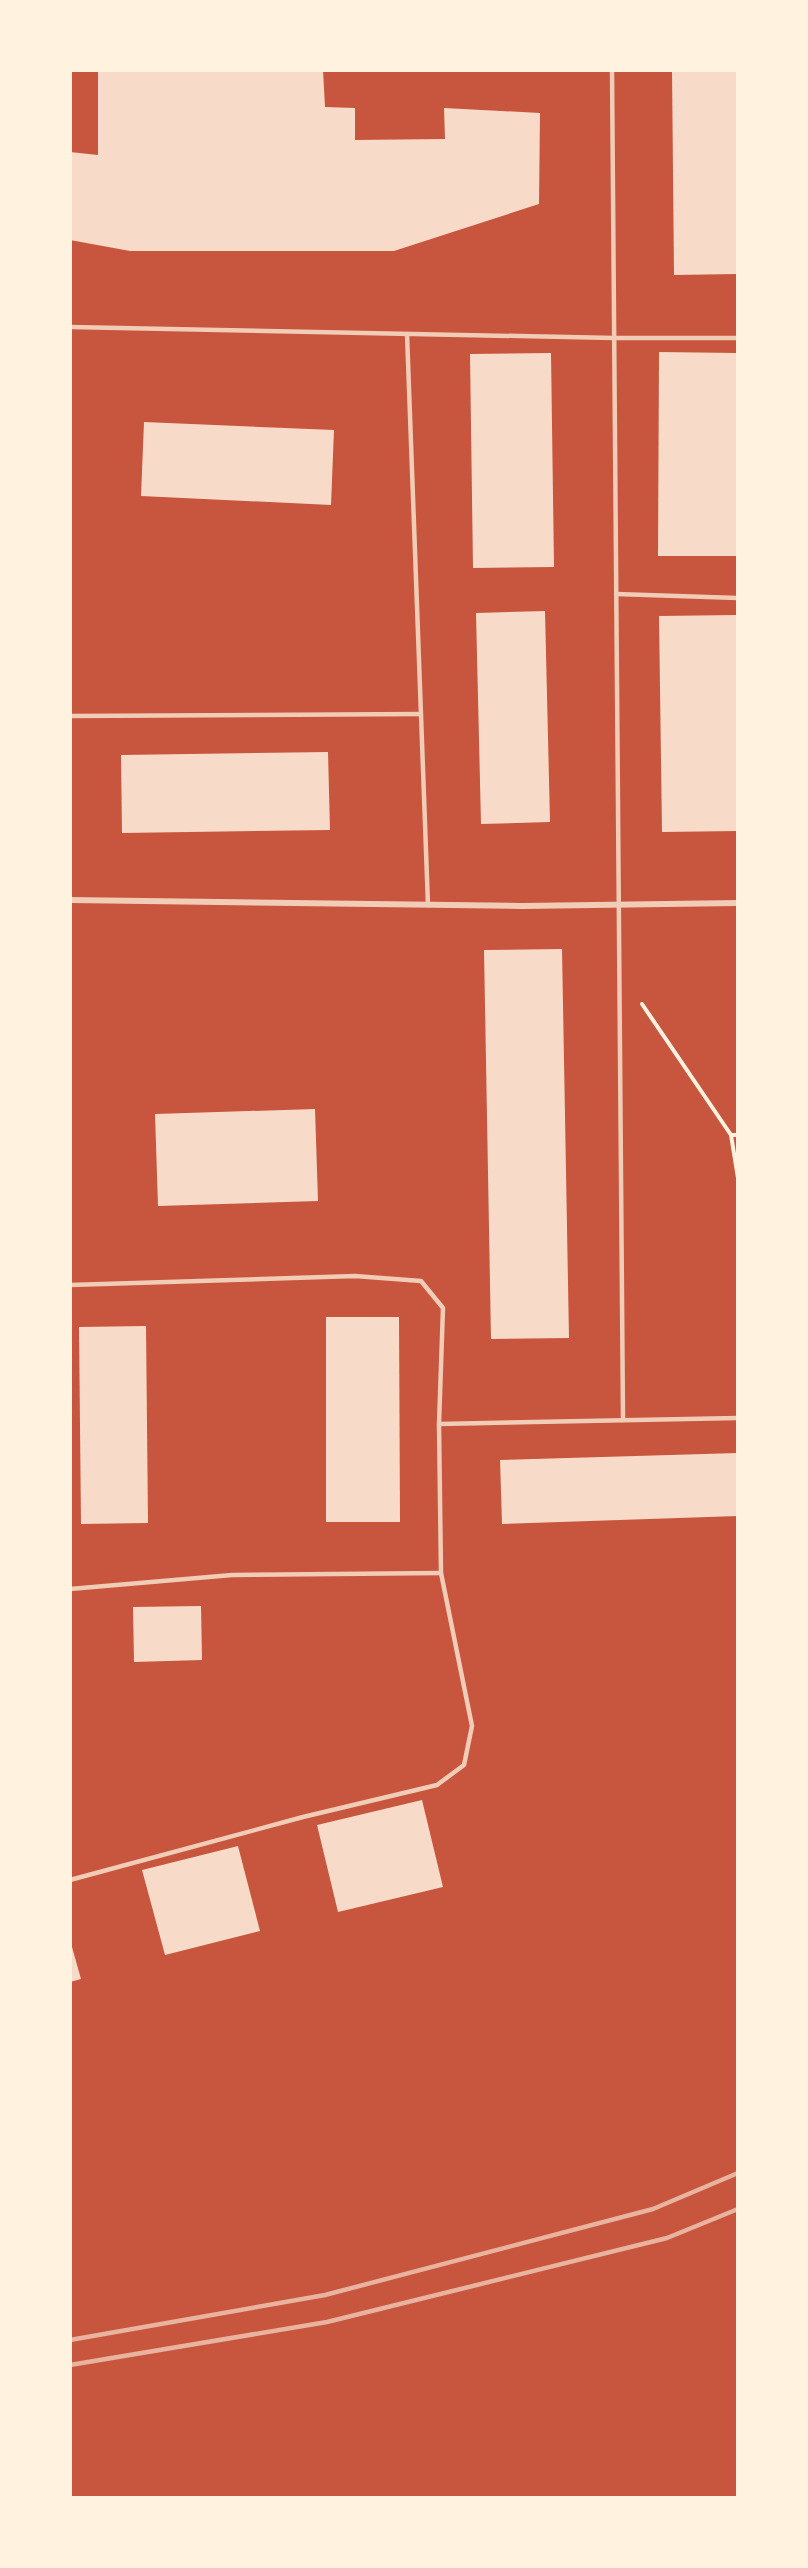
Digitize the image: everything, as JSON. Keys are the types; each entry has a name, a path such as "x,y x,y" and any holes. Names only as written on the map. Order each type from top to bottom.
{"street":[{"path":"70,900 618,906 738,903"}],"lane":[{"path":"612,70 623,1420"},
{"path":"70,327 614,338 738,338"},
{"path":"407,334 428,905"},
{"path":"616,594 738,598"},
{"path":"70,716 421,714"},
{"path":"70,1285 355,1276 421,1281 443,1308 439,1424 441,1573 471,1726 464,1765 437,1785 303,1817 70,1880"},
{"path":"439,1424 738,1418"},
{"path":"70,1589 232,1575 441,1573"}],"path":[{"path":"619,972 731,1135 738,1178"},
{"path":"731,1135 738,1135"}],"building":[{"path":"98,70 323,70 325,107 355,108 355,140 445,139 444,108 540,113 539,204 394,251 130,251 70,240 70,152 98,155"},
{"path":"672,70 738,70 738,274 674,275"},
{"path":"659,352 737,353 736,556 658,556"},
{"path":"551,353 554,567 473,568 470,354"},
{"path":"144,422 334,430 331,505 141,496"},
{"path":"545,611 550,822 481,824 476,613"},
{"path":"736,615 738,831 662,832 659,616"},
{"path":"328,752 330,830 122,833 121,755"},
{"path":"562,949 569,1338 491,1339 484,950"},
{"path":"315,1109 318,1201 158,1206 155,1114"},
{"path":"326,1317 399,1317 400,1522 326,1522"},
{"path":"146,1326 148,1523 81,1524 79,1327"},
{"path":"738,1453 738,1516 502,1524 500,1460"},
{"path":"201,1606 202,1660 134,1662 133,1607"},
{"path":"422,1800 443,1887 338,1912 317,1825"},
{"path":"238,1846 260,1931 165,1955 142,1870"},
{"path":"70,1940 81,1979 70,1982"}],"railway":[{"path":"70,2340 325,2295 653,2209 738,2173"},
{"path":"70,2365 327,2322 667,2238 738,2209"}]}
